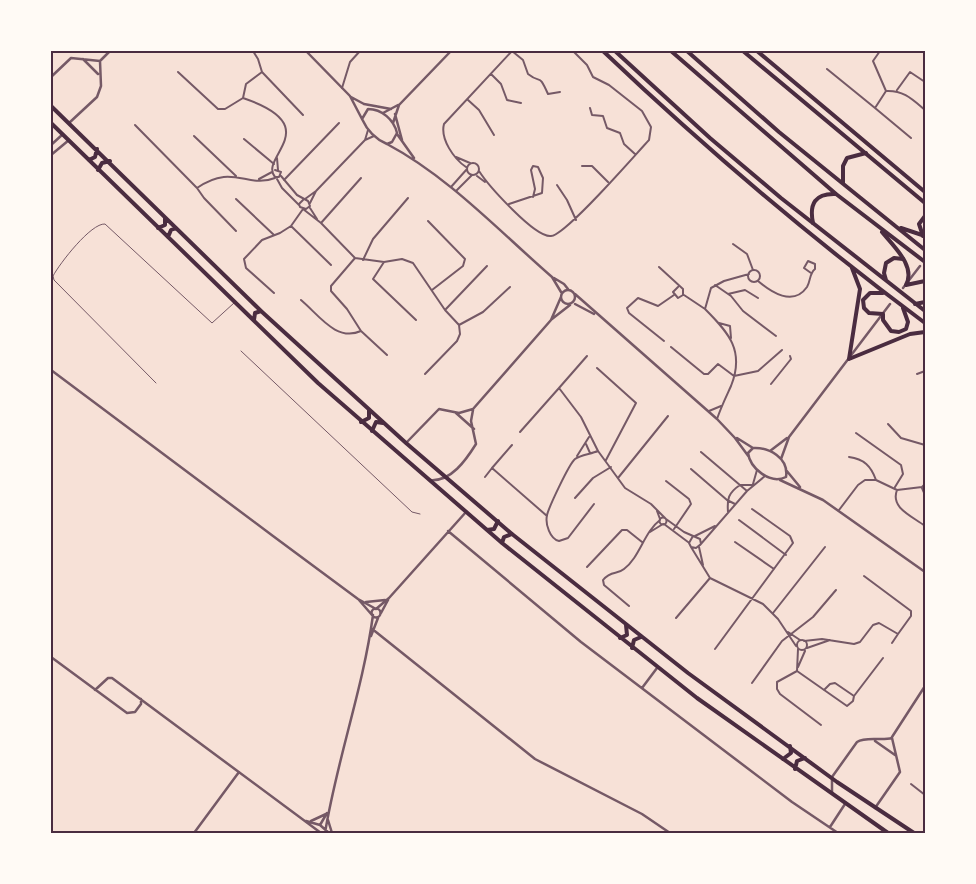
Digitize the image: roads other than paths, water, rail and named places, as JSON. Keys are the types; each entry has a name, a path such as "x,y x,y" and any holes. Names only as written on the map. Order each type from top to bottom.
{"main road":[{"path":"603,51 703,144 925,323"},
{"path":"615,51 710,138 813,224 925,311"},
{"path":"671,51 836,194 925,262"},
{"path":"687,51 779,132 925,250"},
{"path":"743,51 925,203"},
{"path":"757,51 925,192"},
{"path":"51,106 110,161 262,311 383,423 512,534 641,638 804,758 914,833"},
{"path":"51,123 361,422 426,479 502,543 658,668 833,796 888,833"},
{"path":"89,160 95,156 97,149"},
{"path":"843,183 843,166 848,158 866,153"},
{"path":"98,170 102,163 110,161"},
{"path":"918,187 925,187"},
{"path":"813,224 811,211 814,201 822,194 836,194"},
{"path":"924,236 919,224 925,216"},
{"path":"158,228 165,225 165,217"},
{"path":"894,225 908,232 924,236"},
{"path":"877,226 903,260 910,274 905,287"},
{"path":"168,237 169,232 176,228"},
{"path":"886,280 884,273 886,263 894,258 903,260"},
{"path":"849,263 857,278 860,289 849,359"},
{"path":"905,287 925,281"},
{"path":"886,293 870,292 863,300 864,308 869,313 883,314 883,320 891,331 902,331 908,322 902,306"},
{"path":"244,310 250,307 252,301"},
{"path":"915,304 925,302"},
{"path":"254,320 255,313 262,311"},
{"path":"849,359 910,334 925,332"},
{"path":"361,422 369,418 369,410"},
{"path":"372,431 376,422 383,423"},
{"path":"487,530 494,529 498,521"},
{"path":"502,543 504,537 512,534"},
{"path":"620,638 627,635 626,625"},
{"path":"632,648 633,641 641,638"},
{"path":"783,759 791,753 790,746"},
{"path":"795,768 797,761 804,758"},
{"path":"902,825 906,833"}],"street":[{"path":"69,123 97,97 101,86 100,61 110,51"},
{"path":"253,51 262,72 303,115"},
{"path":"306,51 350,96 382,113 393,123 402,144 415,159"},
{"path":"342,88 350,62 360,51"},
{"path":"393,123 399,105 451,51"},
{"path":"487,183 472,175 446,142 443,130 448,120 512,51 523,60 528,74 541,79 548,94 560,92"},
{"path":"456,157 476,166 487,183 508,205 547,236 557,235 576,220 608,182 649,140 651,134 649,121 642,111 617,91 593,77 588,65 573,51"},
{"path":"880,51 873,61 886,91"},
{"path":"51,77 68,59 77,57 100,61"},
{"path":"82,58 100,75"},
{"path":"827,69 910,138"},
{"path":"178,72 218,109 225,109 243,98 246,84 262,72"},
{"path":"897,90 910,72 925,82"},
{"path":"491,74 501,84 507,100 521,103"},
{"path":"886,91 897,90 925,110"},
{"path":"875,108 886,91"},
{"path":"350,96 368,130 374,136 415,159 451,186 552,277 564,284 568,290 591,307 596,314 709,411 735,438 757,470 765,476 801,488 839,510 925,572"},
{"path":"243,98 276,113 284,123 286,136 274,164 275,170 291,190 310,204"},
{"path":"468,100 479,110 494,136"},
{"path":"364,104 391,109"},
{"path":"382,113 399,105"},
{"path":"590,108 592,115 603,116 607,128 620,133 624,144 635,154"},
{"path":"362,119 364,112 372,109"},
{"path":"395,113 402,144"},
{"path":"284,180 339,123"},
{"path":"135,125 236,231"},
{"path":"365,140 368,130"},
{"path":"386,144 394,140 397,133"},
{"path":"51,145 62,134"},
{"path":"194,136 236,176"},
{"path":"300,205 365,140 374,136"},
{"path":"244,139 274,164"},
{"path":"51,155 69,140"},
{"path":"277,158 273,175 287,193 303,210 321,223 355,258 384,262 402,259 410,261 445,310 459,325 460,334 457,341 425,374"},
{"path":"451,186 471,164"},
{"path":"533,197 535,189 531,170 536,166 543,178 542,193"},
{"path":"582,166 592,166 608,182"},
{"path":"259,180 275,170"},
{"path":"476,176 479,171"},
{"path":"456,191 472,175"},
{"path":"197,188 212,179 236,176 259,180 280,176"},
{"path":"321,223 361,178"},
{"path":"557,185 566,197 576,220"},
{"path":"535,189 542,193"},
{"path":"287,193 291,190"},
{"path":"274,293 246,268 243,261 262,240 291,226 303,210 309,207 316,191"},
{"path":"508,205 542,193"},
{"path":"363,260 373,239 408,198"},
{"path":"236,199 274,235"},
{"path":"309,207 318,221"},
{"path":"428,222 466,259 463,266 432,290"},
{"path":"291,226 331,265"},
{"path":"733,244 747,254 753,270"},
{"path":"355,258 330,289 347,309 361,331 387,355"},
{"path":"758,280 774,294 793,296 804,290 815,266 813,262 808,261 804,268 811,272"},
{"path":"384,262 373,279 416,320"},
{"path":"445,310 488,266"},
{"path":"905,287 920,266"},
{"path":"659,267 678,287 683,289 683,295"},
{"path":"705,309 711,288 749,274 753,270"},
{"path":"753,270 759,272 758,280"},
{"path":"749,274 752,282 758,280"},
{"path":"551,320 561,297 561,292 552,277"},
{"path":"715,285 728,294 743,311 776,336"},
{"path":"459,325 483,312 510,287"},
{"path":"664,341 628,311 627,308 639,298 658,306 674,295 674,290 678,287"},
{"path":"561,292 568,290"},
{"path":"728,294 745,290 758,298"},
{"path":"406,443 439,409 464,413 473,409 551,320 572,304 576,299 575,294"},
{"path":"674,295 678,298 683,295"},
{"path":"683,295 705,309 719,323 730,338 736,351 737,365 734,376 717,419"},
{"path":"561,297 596,314"},
{"path":"301,300 339,333 350,334 361,331"},
{"path":"770,451 789,437 890,304"},
{"path":"719,323 730,326 732,331 730,338"},
{"path":"670,346 704,374 708,374 716,365 722,366 734,376"},
{"path":"734,376 758,371 782,350"},
{"path":"520,432 587,356"},
{"path":"771,384 791,359 790,356"},
{"path":"597,368 633,398 636,403 606,460"},
{"path":"51,370 358,599 372,615 373,628 535,759 642,814 670,833"},
{"path":"917,374 925,371"},
{"path":"559,388 581,417 589,437 598,452 606,460 625,488 656,508 676,526 700,540 704,570"},
{"path":"709,411 721,406"},
{"path":"426,479 439,480 447,477 476,444 471,418 473,409"},
{"path":"455,412 474,430"},
{"path":"618,478 668,416"},
{"path":"888,424 901,438 925,445"},
{"path":"856,433 901,465 903,474 894,497 898,506 925,526"},
{"path":"589,437 586,444 568,467 546,516 552,538 556,541 568,538 594,504"},
{"path":"781,459 789,437"},
{"path":"735,438 753,448 770,451 781,459 786,470 801,488"},
{"path":"586,444 591,454"},
{"path":"485,477 512,445"},
{"path":"749,457 748,453 753,448"},
{"path":"576,458 598,452"},
{"path":"701,452 747,491"},
{"path":"849,457 860,460 871,468 876,480 886,486 896,488 922,487 925,484"},
{"path":"575,498 593,478 610,466"},
{"path":"492,468 546,516"},
{"path":"691,469 727,500 735,504"},
{"path":"753,484 757,470"},
{"path":"780,480 786,477 786,470"},
{"path":"691,547 700,546 753,484 765,476"},
{"path":"839,510 861,482 876,480"},
{"path":"666,481 691,502 691,506 674,529"},
{"path":"728,513 727,500 731,492 740,485 753,484"},
{"path":"922,487 925,495"},
{"path":"656,508 664,524 674,529 689,543 710,578 753,598 773,613 792,636 797,647 798,667"},
{"path":"715,648 793,544 790,536 752,509"},
{"path":"372,615 466,512"},
{"path":"629,606 604,585 603,581 608,574 624,569 648,533 660,519 666,518"},
{"path":"648,533 664,524 666,518"},
{"path":"739,520 786,555"},
{"path":"689,543 694,536 717,525"},
{"path":"587,567 622,530 627,530 642,542"},
{"path":"448,531 581,642 792,802 838,833"},
{"path":"735,542 774,570"},
{"path":"773,613 825,547"},
{"path":"864,576 911,611 911,616 892,643"},
{"path":"676,618 710,578"},
{"path":"752,683 782,642 792,636 813,617 836,590"},
{"path":"365,602 377,602 389,598"},
{"path":"328,832 329,809 373,628 389,598"},
{"path":"358,599 376,609 380,615"},
{"path":"372,615 380,615"},
{"path":"792,636 803,641 830,640 850,644 857,643 870,627 879,623 884,624 898,634"},
{"path":"797,647 806,649 830,640"},
{"path":"797,647 803,641"},
{"path":"803,641 806,649 797,671 777,682 777,689 780,694 821,725"},
{"path":"51,657 130,714 135,712 142,699"},
{"path":"797,671 846,706 853,701 854,696 883,658"},
{"path":"642,688 658,668"},
{"path":"95,690 108,678 112,678 321,833"},
{"path":"824,690 830,684 835,683 854,696"},
{"path":"875,808 900,772 892,738 925,686"},
{"path":"99,693 100,687"},
{"path":"141,704 146,702"},
{"path":"833,796 830,787 832,777 857,742 863,739 892,738"},
{"path":"874,740 896,755"},
{"path":"194,833 239,772"},
{"path":"911,784 925,795"},
{"path":"830,827 845,804"},
{"path":"318,830 329,809"},
{"path":"309,822 327,813"},
{"path":"328,819 328,832"},
{"path":"305,821 320,826 328,832"}],"lane":[{"path":"156,383 54,280 54,274 63,260 97,225 105,224 212,323 235,301"},
{"path":"241,351 412,512 420,514"}]}
